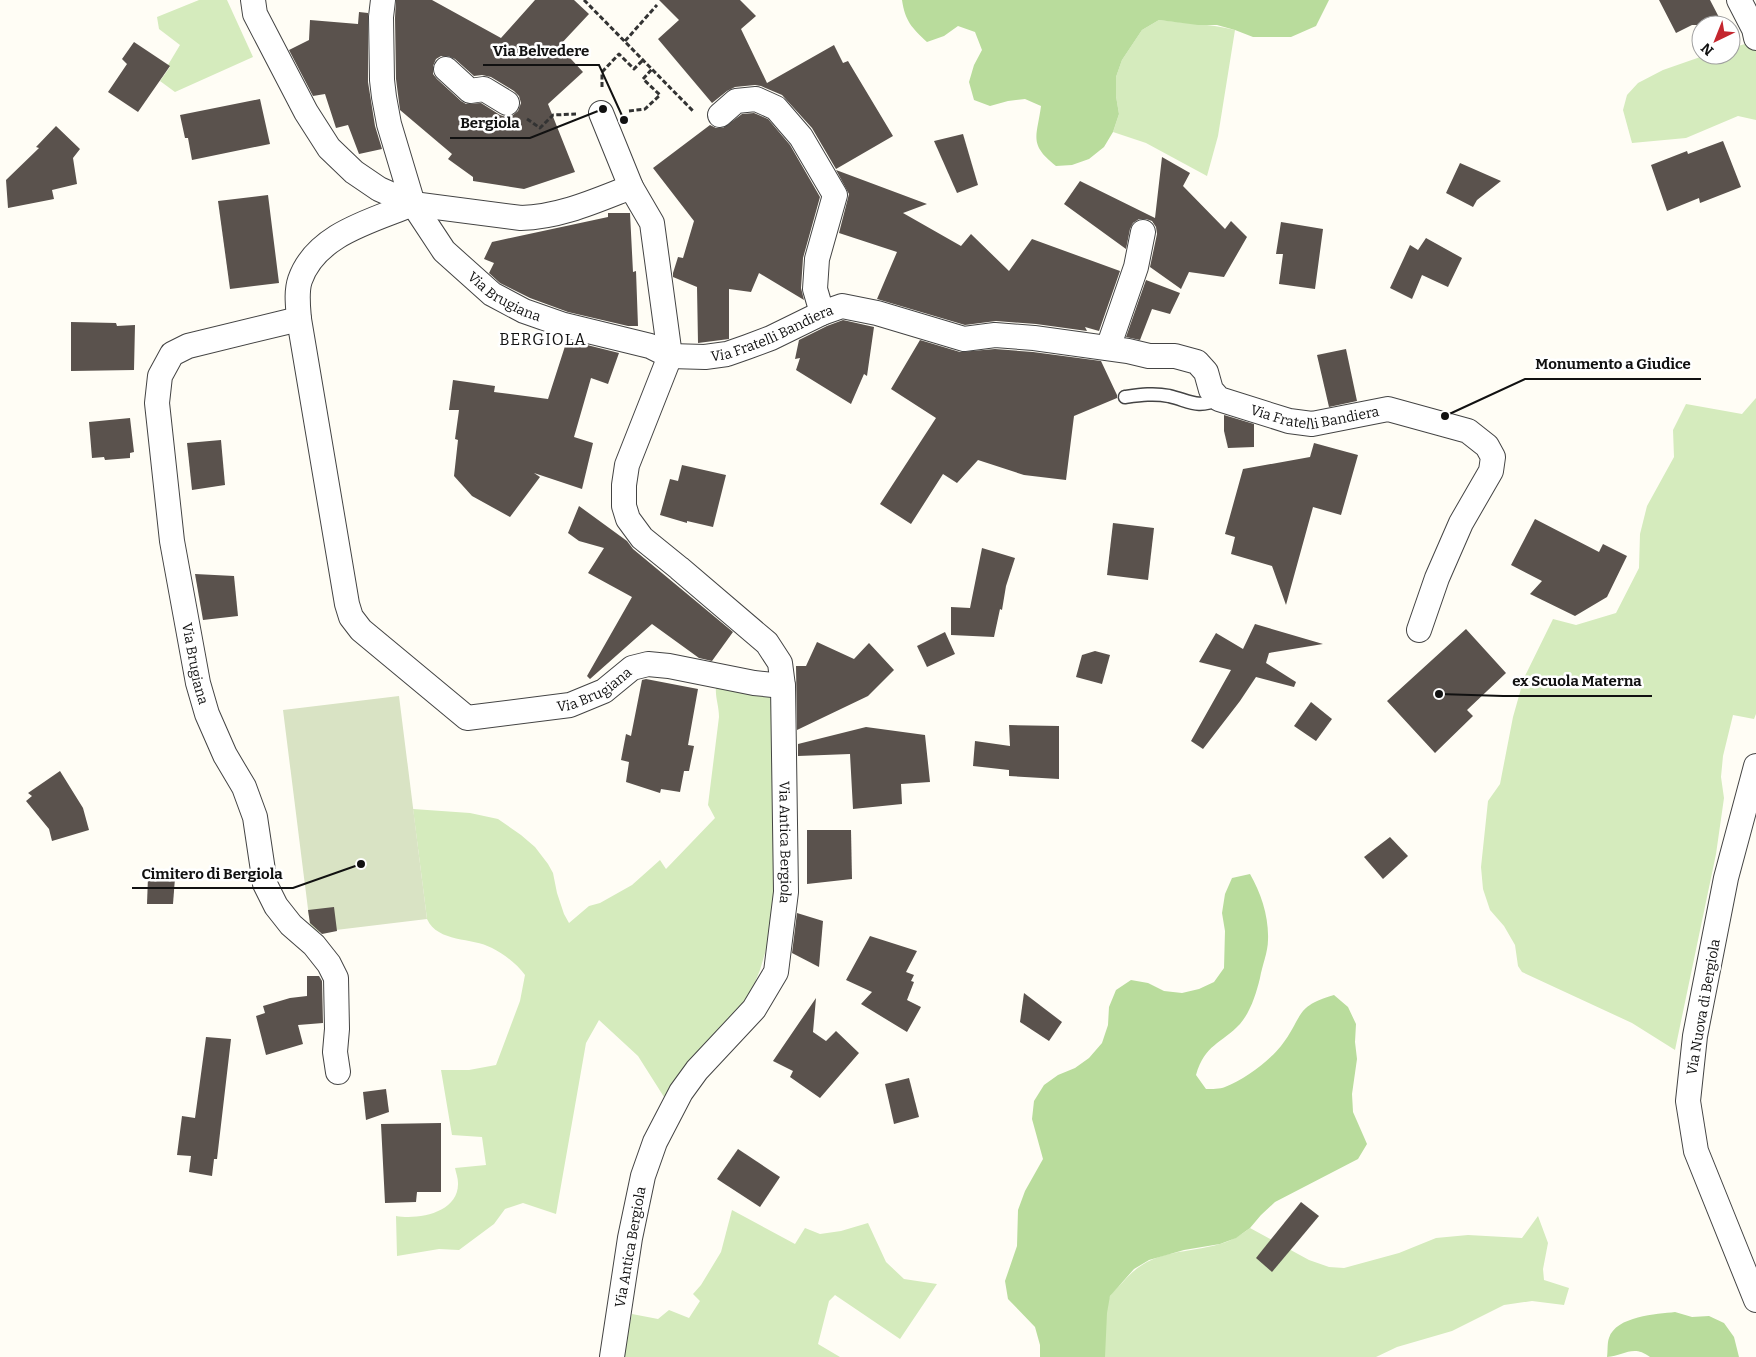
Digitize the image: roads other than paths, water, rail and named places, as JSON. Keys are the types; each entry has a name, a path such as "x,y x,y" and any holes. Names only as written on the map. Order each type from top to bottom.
{"street":[{"path":"253,0 255,14 274,53 306,112 329,148 354,172 379,189 413,204 496,216 539,218 569,211 631,187"},
{"name":"Via Brugiana","path":"383,0 382,80 389,124 413,204 444,251 492,294 524,311 564,325 650,346 670,356"},
{"path":"1739,0 1754,28 1756,38"},
{"path":"446,70 470,90 484,89 507,103"},
{"path":"720,115 736,101 756,99 776,108 800,137 835,196 817,259 815,289 822,313"},
{"path":"601,112 631,187 652,223 670,356"},
{"name":"Via Brugiana","path":"413,204 345,232 319,249 307,265 300,280 297,294 299,319 351,617 360,630 468,718 570,705 604,690 632,668 648,664 669,666 754,683 783,686"},
{"path":"1108,348 1136,268 1144,232"},
{"name":"Via Fratelli Bandiera","path":"670,356 705,357 727,354 771,338 822,313 842,306 877,313 964,339 995,335 1034,338 1128,351 1149,356 1175,356 1197,362 1206,372 1211,390 1219,399 1289,421 1312,424 1388,409 1468,431 1487,446 1494,457 1491,471 1461,524 1437,578 1419,630"},
{"name":"Via Brugiana","path":"299,319 188,346 172,354 160,376 156,403 172,540 198,683 207,714 225,755 244,787 255,817 264,884 276,906 291,925 314,945 329,964 336,978 337,1029 335,1052 338,1072"},
{"name":"Via Antica Bergiola","path":"612,1357 630,1238 643,1176 655,1142 681,1092 697,1070 754,1009 776,972 786,892 783,686 780,663 767,643 642,538 628,520 624,506 624,485 627,465 670,356"},
{"name":"Via Nuova di Bergiola","path":"1756,766 1726,878 1695,1036 1688,1101 1696,1151 1756,1300"}],"lane":[{"path":"1126,397 1146,394 1169,396 1193,404 1208,404 1219,399"}],"place":[{"name":"Bergiola","path":"603,109"},
{"name":"Via Belvedere","path":"624,120"},
{"name":"Monumento a Giudice","path":"1445,416"},
{"name":"ex Scuola Materna","path":"1439,694"},
{"name":"Cimitero di Bergiola","path":"361,864"}],"district":[{"name":"BERGIOLA","path":"543,339"}]}
